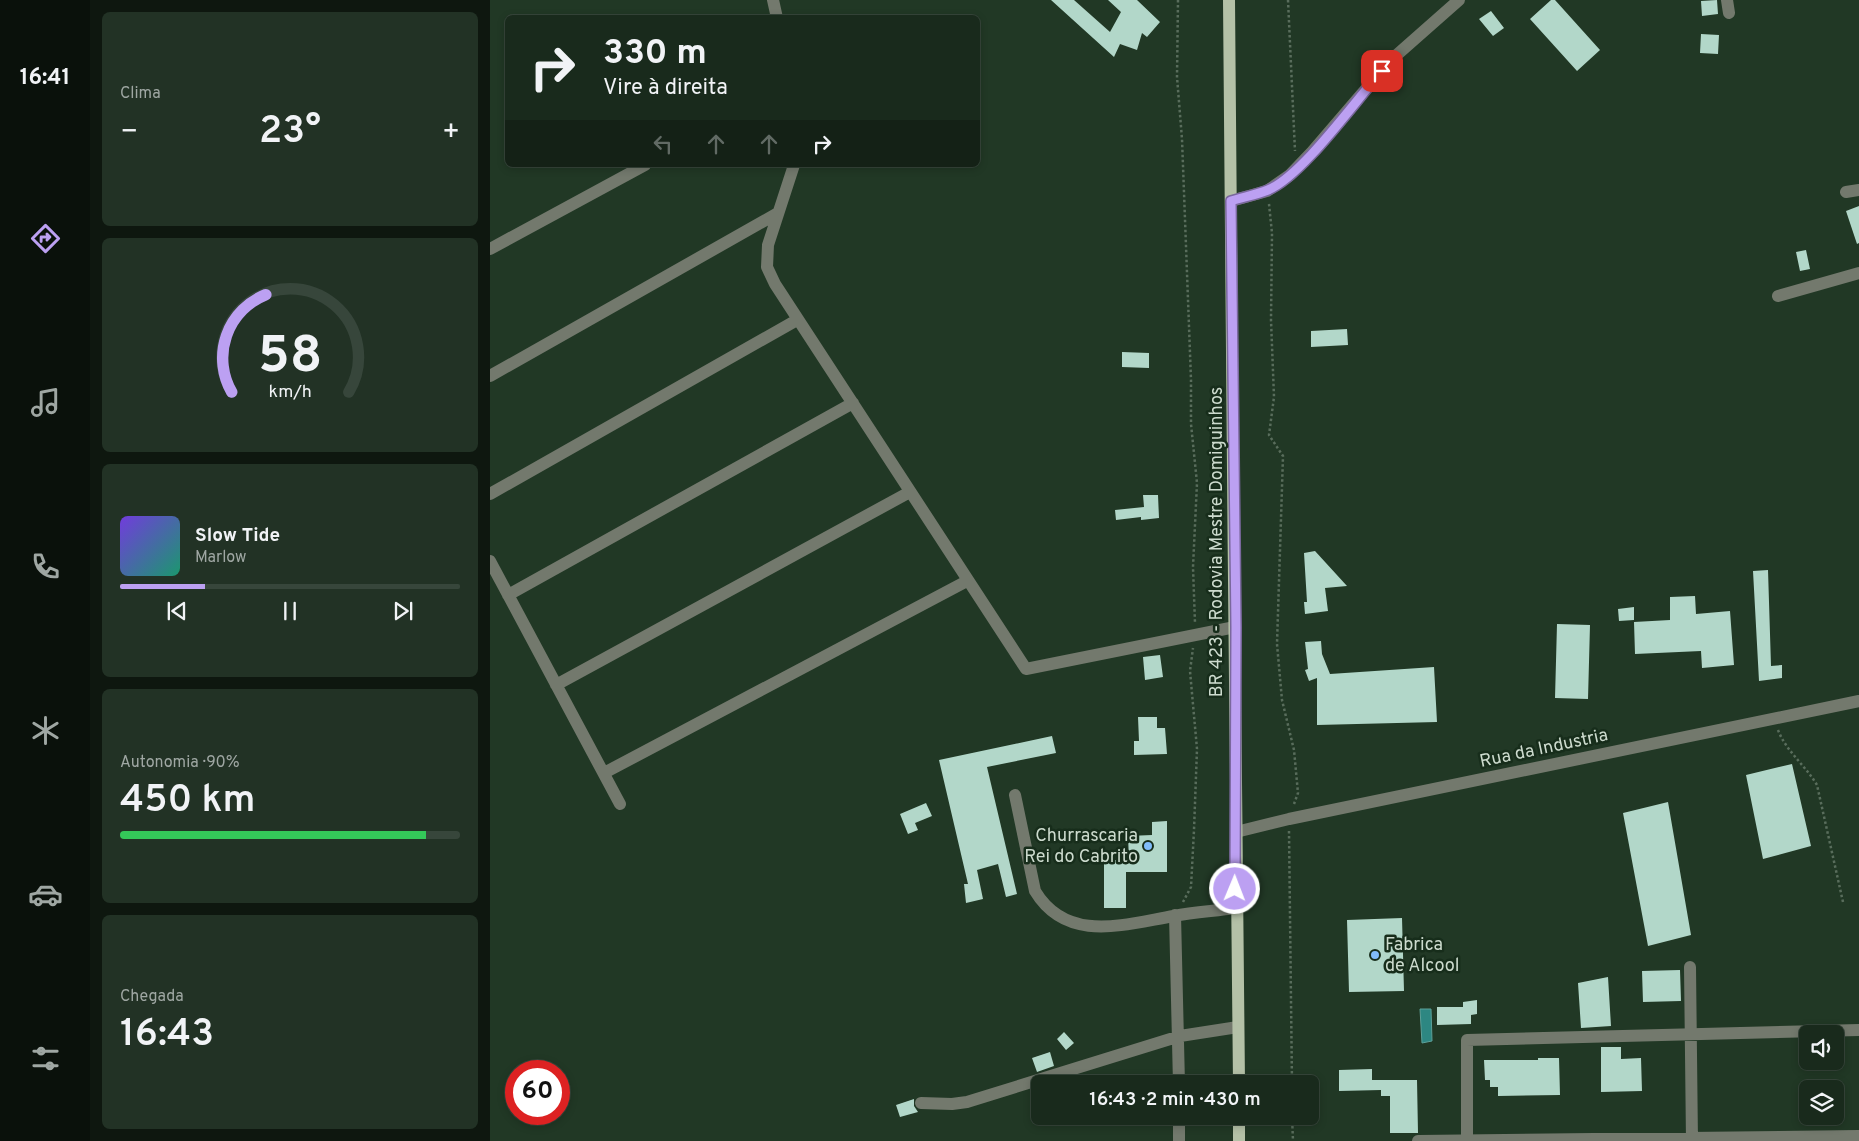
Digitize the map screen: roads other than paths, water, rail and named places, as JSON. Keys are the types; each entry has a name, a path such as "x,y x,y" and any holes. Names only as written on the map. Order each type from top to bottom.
{"main road":[{"name":"BR 423 - Rodovia Mestre Domiguinhos","path":"1228,0 1236,627 1235,908 1239,1075"},
{"path":"1239,1125 1239,1141"}],"street":[{"path":"773,0 776,15"},
{"path":"1231,201 1267,190 1283,181 1312,152 1391,60 1459,0"},
{"path":"1727,0 1729,14"},
{"path":"490,249 641,167"},
{"path":"793,167 768,246 767,266 775,284 853,403 908,492 1026,669 1236,627"},
{"path":"490,376 778,213"},
{"path":"1778,296 1859,273"},
{"path":"490,494 797,320"},
{"path":"508,595 853,403"},
{"path":"556,685 908,492"},
{"path":"490,561 620,804"},
{"path":"604,773 967,581"},
{"name":"Rua da Industria","path":"1236,832 1289,819 1859,700"},
{"path":"1015,795 1036,891 1049,909 1062,918 1092,927 1122,926 1175,915 1235,908"},
{"path":"1175,915 1180,1036 1179,1075"},
{"path":"1690,967 1692,1139"},
{"path":"921,1103 940,1105 967,1102 1180,1036 1238,1027"},
{"path":"1467,1141 1467,1040 1859,1030"},
{"path":"1179,1125 1179,1141"},
{"path":"1418,1141 1859,1136"}],"water":[{"path":"1420,1009 1431,1009 1432,1041 1422,1043"}],"place":[{"name":"Churrascaria Rei do Cabrito","path":"1148,846"},
{"name":"Fabrica de Alcool","path":"1375,955"}]}
